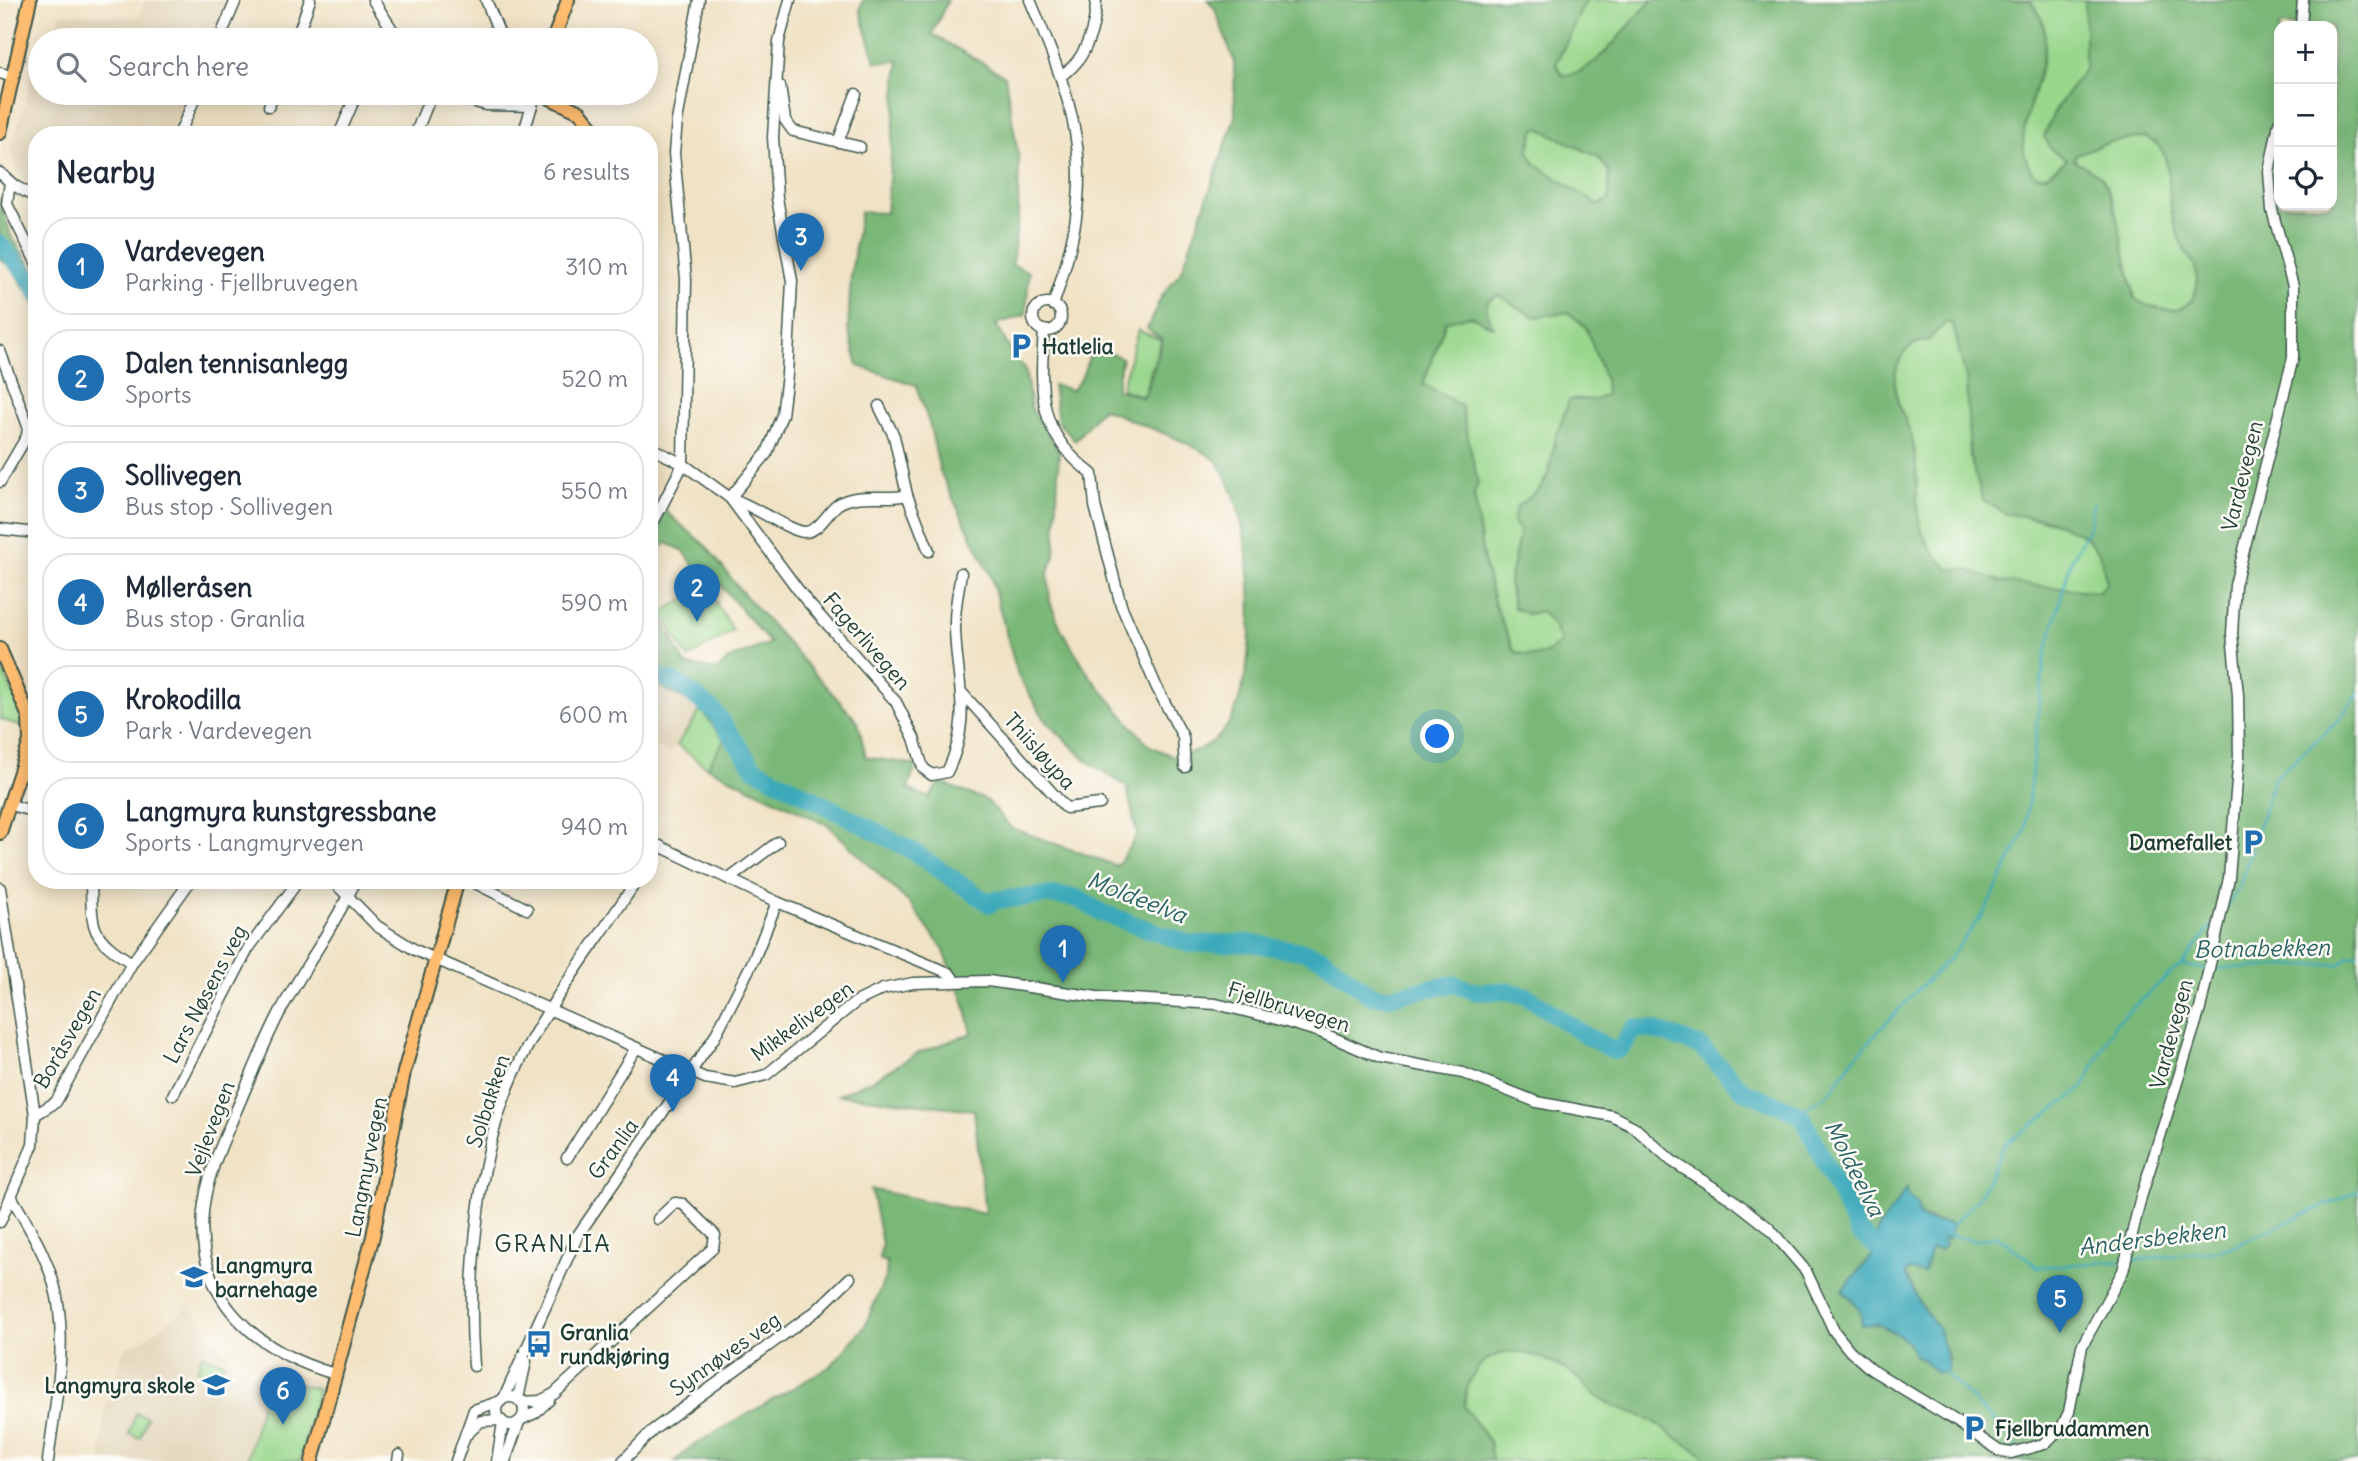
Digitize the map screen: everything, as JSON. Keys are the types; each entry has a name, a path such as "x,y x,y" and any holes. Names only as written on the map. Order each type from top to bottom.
{"main road":[{"path":"0,133 30,0"},
{"path":"558,28 568,0"},
{"path":"564,105 580,112 592,126"},
{"path":"0,649 28,715"},
{"path":"0,833 28,748"},
{"name":"Langmyrvegen","path":"312,1461 373,1236 398,1098 455,889"}],"street":[{"path":"224,28 236,0"},
{"path":"300,28 310,0"},
{"path":"373,0 390,28"},
{"path":"486,0 497,28"},
{"path":"658,513 683,464 686,279 674,153 677,121 699,0"},
{"path":"790,0 779,41 773,137 775,174 792,281 787,375 782,415 767,453 730,498 753,505 788,526 806,532 815,528 838,505 847,500 907,495"},
{"path":"1030,0 1061,75 1079,151 1081,187 1070,256 1053,304"},
{"path":"1061,75 1072,69 1087,42 1095,19 1096,0"},
{"path":"2301,21 2303,0"},
{"path":"0,73 13,77"},
{"path":"776,83 782,93 785,120 790,128 860,147"},
{"path":"838,142 856,94"},
{"path":"183,126 192,105"},
{"path":"343,126 353,105"},
{"path":"419,126 427,105"},
{"path":"486,105 531,106 525,126"},
{"name":"Vardevegen","path":"1704,1183 1759,1220 1789,1250 1806,1271 1834,1331 1850,1351 1872,1370 1956,1421 1999,1451 2015,1452 2033,1448 2053,1437 2069,1412 2082,1346 2092,1323 2119,1282 2126,1260 2141,1197 2200,1009 2220,906 2229,878 2238,780 2238,695 2232,634 2235,585 2292,358 2293,286 2272,210 2269,172 2274,147"},
{"path":"0,173 28,193"},
{"path":"10,182 7,204 28,246"},
{"path":"1045,303 1053,304 1060,313 1060,321 1052,330 1044,330 1034,323 1035,310 1045,303"},
{"path":"1044,330 1041,375 1048,423 1054,437 1074,460 1092,474 1095,506 1121,605 1157,688 1183,737 1185,766"},
{"path":"0,351 28,426 27,436 0,482"},
{"path":"879,406 894,436 907,495 929,551"},
{"name":"Fagerlivegen","path":"658,452 683,464 730,498 805,599 896,702 914,738 926,773 947,772 958,741 963,694 954,621 961,573"},
{"path":"0,529 28,532"},
{"name":"Thiisløypa","path":"963,694 1066,808 1100,804"},
{"path":"11,805 28,810"},
{"path":"729,879 778,842"},
{"path":"658,849 660,846 777,902 949,972 955,981"},
{"path":"0,888 35,1115"},
{"path":"91,889 92,926 106,947 132,963"},
{"name":"Boråsvegen","path":"0,1222 33,1145 35,1115 56,1102 132,963 185,889"},
{"name":"Lars Nøsens veg","path":"173,1095 248,949 292,889"},
{"path":"340,889 348,898"},
{"name":"Vejlevegen","path":"335,1374 273,1350 250,1333 232,1312 218,1290 208,1264 203,1212 214,1165 273,1027 352,889"},
{"path":"487,889 527,909"},
{"name":"Solbakken","path":"474,1366 473,1253 482,1189 514,1073 631,889"},
{"name":"Mikkelivegen","path":"348,898 390,936 435,960 692,1073 735,1083 766,1075 856,1002 883,989 913,982 955,981"},
{"name":"Granlia","path":"497,1461 502,1421 497,1410 528,1350 551,1289 578,1235 628,1159 692,1073 735,1000 777,902"},
{"name":"Fjellbruvegen","path":"955,981 988,981 1089,996 1216,1004 1235,1008 1320,1032 1380,1058 1435,1066 1536,1102 1612,1116 1634,1127 1672,1161 1704,1183"},
{"path":"567,1158 636,1048"},
{"path":"11,1196 41,1252 59,1309 61,1350 48,1461"},
{"path":"465,1437 481,1421 520,1420 536,1413 713,1248 715,1235 683,1204 675,1203 658,1219"},
{"name":"Synnøves veg","path":"623,1461 653,1430 816,1311 850,1278"},
{"name":"Granlia","path":"505,1461 524,1410 520,1401 528,1350"},
{"path":"456,1461 474,1410 503,1400 540,1401 554,1394"}],"shaded area":[{"path":"146,0 229,0 217,28 57,28 61,13 138,17"},
{"path":"28,91 28,105 185,105 176,126 28,126 28,183 10,154"},
{"path":"658,687 701,710 671,754 658,748"},
{"name":"Langmyra skole","path":"189,1302 211,1339 239,1367 253,1374 274,1367 316,1380 322,1390 307,1461 101,1461 104,1412 124,1348 144,1339 182,1312"}],"green space":[{"path":"863,0 948,0 932,34 1005,76 1019,160 1018,217 1012,264 1029,272 1026,315 996,324 1015,358 1025,368 1031,408 1059,450 1055,555 1048,573 1050,602 1061,629 1090,676 1148,745 1174,757 1199,749 1221,734 1235,711 1245,678 1250,640 1250,599 1241,519 1230,486 1217,462 1197,448 1102,408 1075,441 1058,422 1053,385 1072,390 1081,379 1093,346 1122,358 1116,389 1144,398 1163,340 1147,329 1161,297 1182,270 1235,117 1234,61 1215,9 1208,0 1586,0 1556,63 1562,75 1588,67 1612,46 1653,0 2029,0 2042,20 2045,42 2023,137 2026,158 2037,176 2046,175 2067,160 2051,149 2044,136 2054,112 2085,68 2085,0 2358,0 2358,1461 1707,1461 1699,1452 1656,1423 1601,1399 1568,1371 1533,1355 1517,1352 1488,1359 1477,1369 1469,1385 1464,1406 1489,1442 1492,1461 675,1461 692,1446 831,1366 865,1326 886,1275 887,1262 879,1259 882,1244 871,1189 985,1214 974,1110 838,1095 872,1080 918,1053 972,1033 964,1001 943,949 910,904 828,825 707,767 724,740 698,706 658,686 658,614 686,665 717,670 729,659 770,643 711,574 694,566 684,551 667,543 658,551 658,522 664,510 707,547 741,591 858,722 866,757 916,765 908,789 930,798 939,782 988,801 1011,828 1117,866 1137,835 1127,787 1086,760 1046,721 1018,676 990,574 940,472 930,426 916,385 858,366 848,329 851,275 860,212 886,213 899,61 876,62 860,10","holes":["1539,128 1598,157 1609,172 1609,200 1598,205 1534,163 1528,151 1535,129","2146,137 2161,148 2165,158 2173,218 2182,245 2195,267 2195,295 2181,308 2170,310 2159,309 2135,299 2113,201 2102,177 2074,160 2076,154 2111,142","1498,295 1535,317 1568,312 1586,327 1605,380 1606,394 1596,400 1569,400 1556,437 1547,477 1537,491 1517,506 1513,520 1520,531 1509,583 1514,608 1527,614 1541,611 1552,623 1561,642 1539,656 1528,656 1514,651 1495,606 1484,563 1474,494 1478,483 1461,406 1423,384 1446,321 1471,316 1493,327 1486,309 1488,301","1947,322 1953,325 1966,378 1970,457 1983,500 2006,514 2047,519 2084,535 2099,552 2107,583 2099,592 2002,582 1967,570 1949,569 1934,554 1925,538 1917,507 1915,457 1911,434 1895,390 1896,370 1899,361 1910,347 1927,341","1907,1189 1915,1211 1926,1218 1948,1222 1942,1238 1931,1248 1925,1267 1909,1270 1906,1274 1920,1304 1939,1330 1949,1359 1936,1373 1924,1360 1914,1355 1906,1341 1894,1331 1879,1325 1864,1325 1860,1309 1842,1290 1872,1256 1877,1231"]},
{"path":"1586,0 1653,0 1612,46 1588,67 1562,75 1556,64"},
{"path":"2029,0 2085,0 2085,68 2054,112 2051,149 2067,160 2046,175 2036,176 2025,158 2023,137 2042,65 2045,42 2042,20"},
{"path":"1539,128 1598,157 1609,172 1609,200 1598,205 1534,163 1528,151 1535,129"},
{"path":"2146,137 2162,150 2173,218 2182,245 2195,267 2195,295 2181,308 2170,310 2159,309 2135,299 2113,201 2102,177 2074,160 2076,154 2111,142"},
{"path":"0,197 11,236 28,261 28,292 11,267 0,259"},
{"path":"1498,295 1535,317 1568,312 1586,327 1605,380 1606,394 1596,400 1575,398 1556,438 1552,467 1538,492 1517,506 1520,530 1509,583 1514,608 1528,614 1541,611 1552,623 1561,642 1550,651 1534,656 1514,651 1495,605 1484,563 1474,494 1477,483 1423,385 1446,321 1471,316 1493,327 1486,309 1488,301"},
{"path":"1947,321 1953,325 1966,378 1970,457 2029,518 2067,527 2085,536 2092,543 2100,554 2107,583 2099,592 2002,582 1967,570 1949,569 1934,554 1924,538 1917,507 1912,439 1898,403 1895,389 1896,370 1899,361 1910,347 1927,341"},
{"path":"1138,330 1161,340 1143,396 1121,389"},
{"path":"706,586 733,631 688,658 661,613"},
{"path":"0,665 25,718 23,727 0,719"},
{"path":"701,710 725,740 707,767 677,745"},
{"path":"1518,1351 1543,1358 1570,1372 1601,1399 1655,1422 1702,1453 1707,1461 1492,1461 1489,1442 1464,1406 1466,1393 1479,1366 1495,1356"},
{"path":"202,1355 224,1362 219,1377 197,1370"},
{"path":"268,1377 318,1389 300,1461 247,1460"},
{"path":"136,1413 147,1417 140,1438 129,1434"}],"water":[{"path":"1907,1188 1908,1196 1917,1204 1919,1216 1925,1220 1953,1224 1949,1239 1943,1238 1945,1245 1940,1250 1931,1249 1924,1273 1909,1270 1906,1274 1920,1304 1939,1330 1949,1368 1945,1373 1935,1373 1924,1360 1914,1355 1908,1342 1877,1323 1861,1325 1857,1306 1842,1291 1872,1256 1877,1231"}],"waterway":[{"name":"Moldeelva","path":"0,244 28,277"},
{"path":"1797,1113 1830,1093 1852,1060 1948,960 1985,911 2025,831 2044,661 2070,564 2090,524 2093,503"},
{"name":"Moldeelva","path":"658,676 680,685 714,711 754,768 911,850 990,904 994,900 1051,895 1077,898 1102,913 1190,944 1249,943 1306,952 1322,958 1370,995 1385,997 1453,984 1477,992 1506,991 1527,996 1583,1034 1615,1051 1621,1048 1634,1028 1653,1030 1700,1046 1744,1091 1803,1118 1858,1232 1874,1245"},
{"path":"2228,905 2240,885 2274,778 2339,720 2358,694"},
{"path":"2182,965 2217,919"},
{"name":"Botnabekken","path":"1953,1224 1978,1199 2004,1145 2083,1088 2114,1025 2182,965 2204,969 2340,964 2349,956 2358,954"},
{"name":"Andersbekken","path":"2129,1261 2225,1249 2358,1191"},
{"name":"Andersbekken","path":"1951,1235 1975,1241 1997,1236 2038,1267 2123,1261"},
{"path":"1945,1373 2009,1436 2017,1449"}],"place":[{"name":"Sollivegen","path":"801,271"},
{"name":"Hatlelia","path":"1021,346"},
{"name":"Dalen tennisanlegg","path":"697,622"},
{"name":"Damefallet","path":"2253,842"},
{"name":"Vardevegen","path":"1063,983"},
{"name":"Mølleråsen","path":"673,1112"},
{"name":"Langmyra barnehage","path":"194,1277"},
{"name":"Krokodilla","path":"2060,1333"},
{"name":"Granlia rundkjøring","path":"539,1344"},
{"name":"Langmyra skole","path":"216,1385"},
{"name":"Langmyra kunstgressbane","path":"283,1425"},
{"name":"Fjellbrudammen","path":"1974,1428"}],"district":[{"name":"GRANLIA","path":"553,1243"}]}
